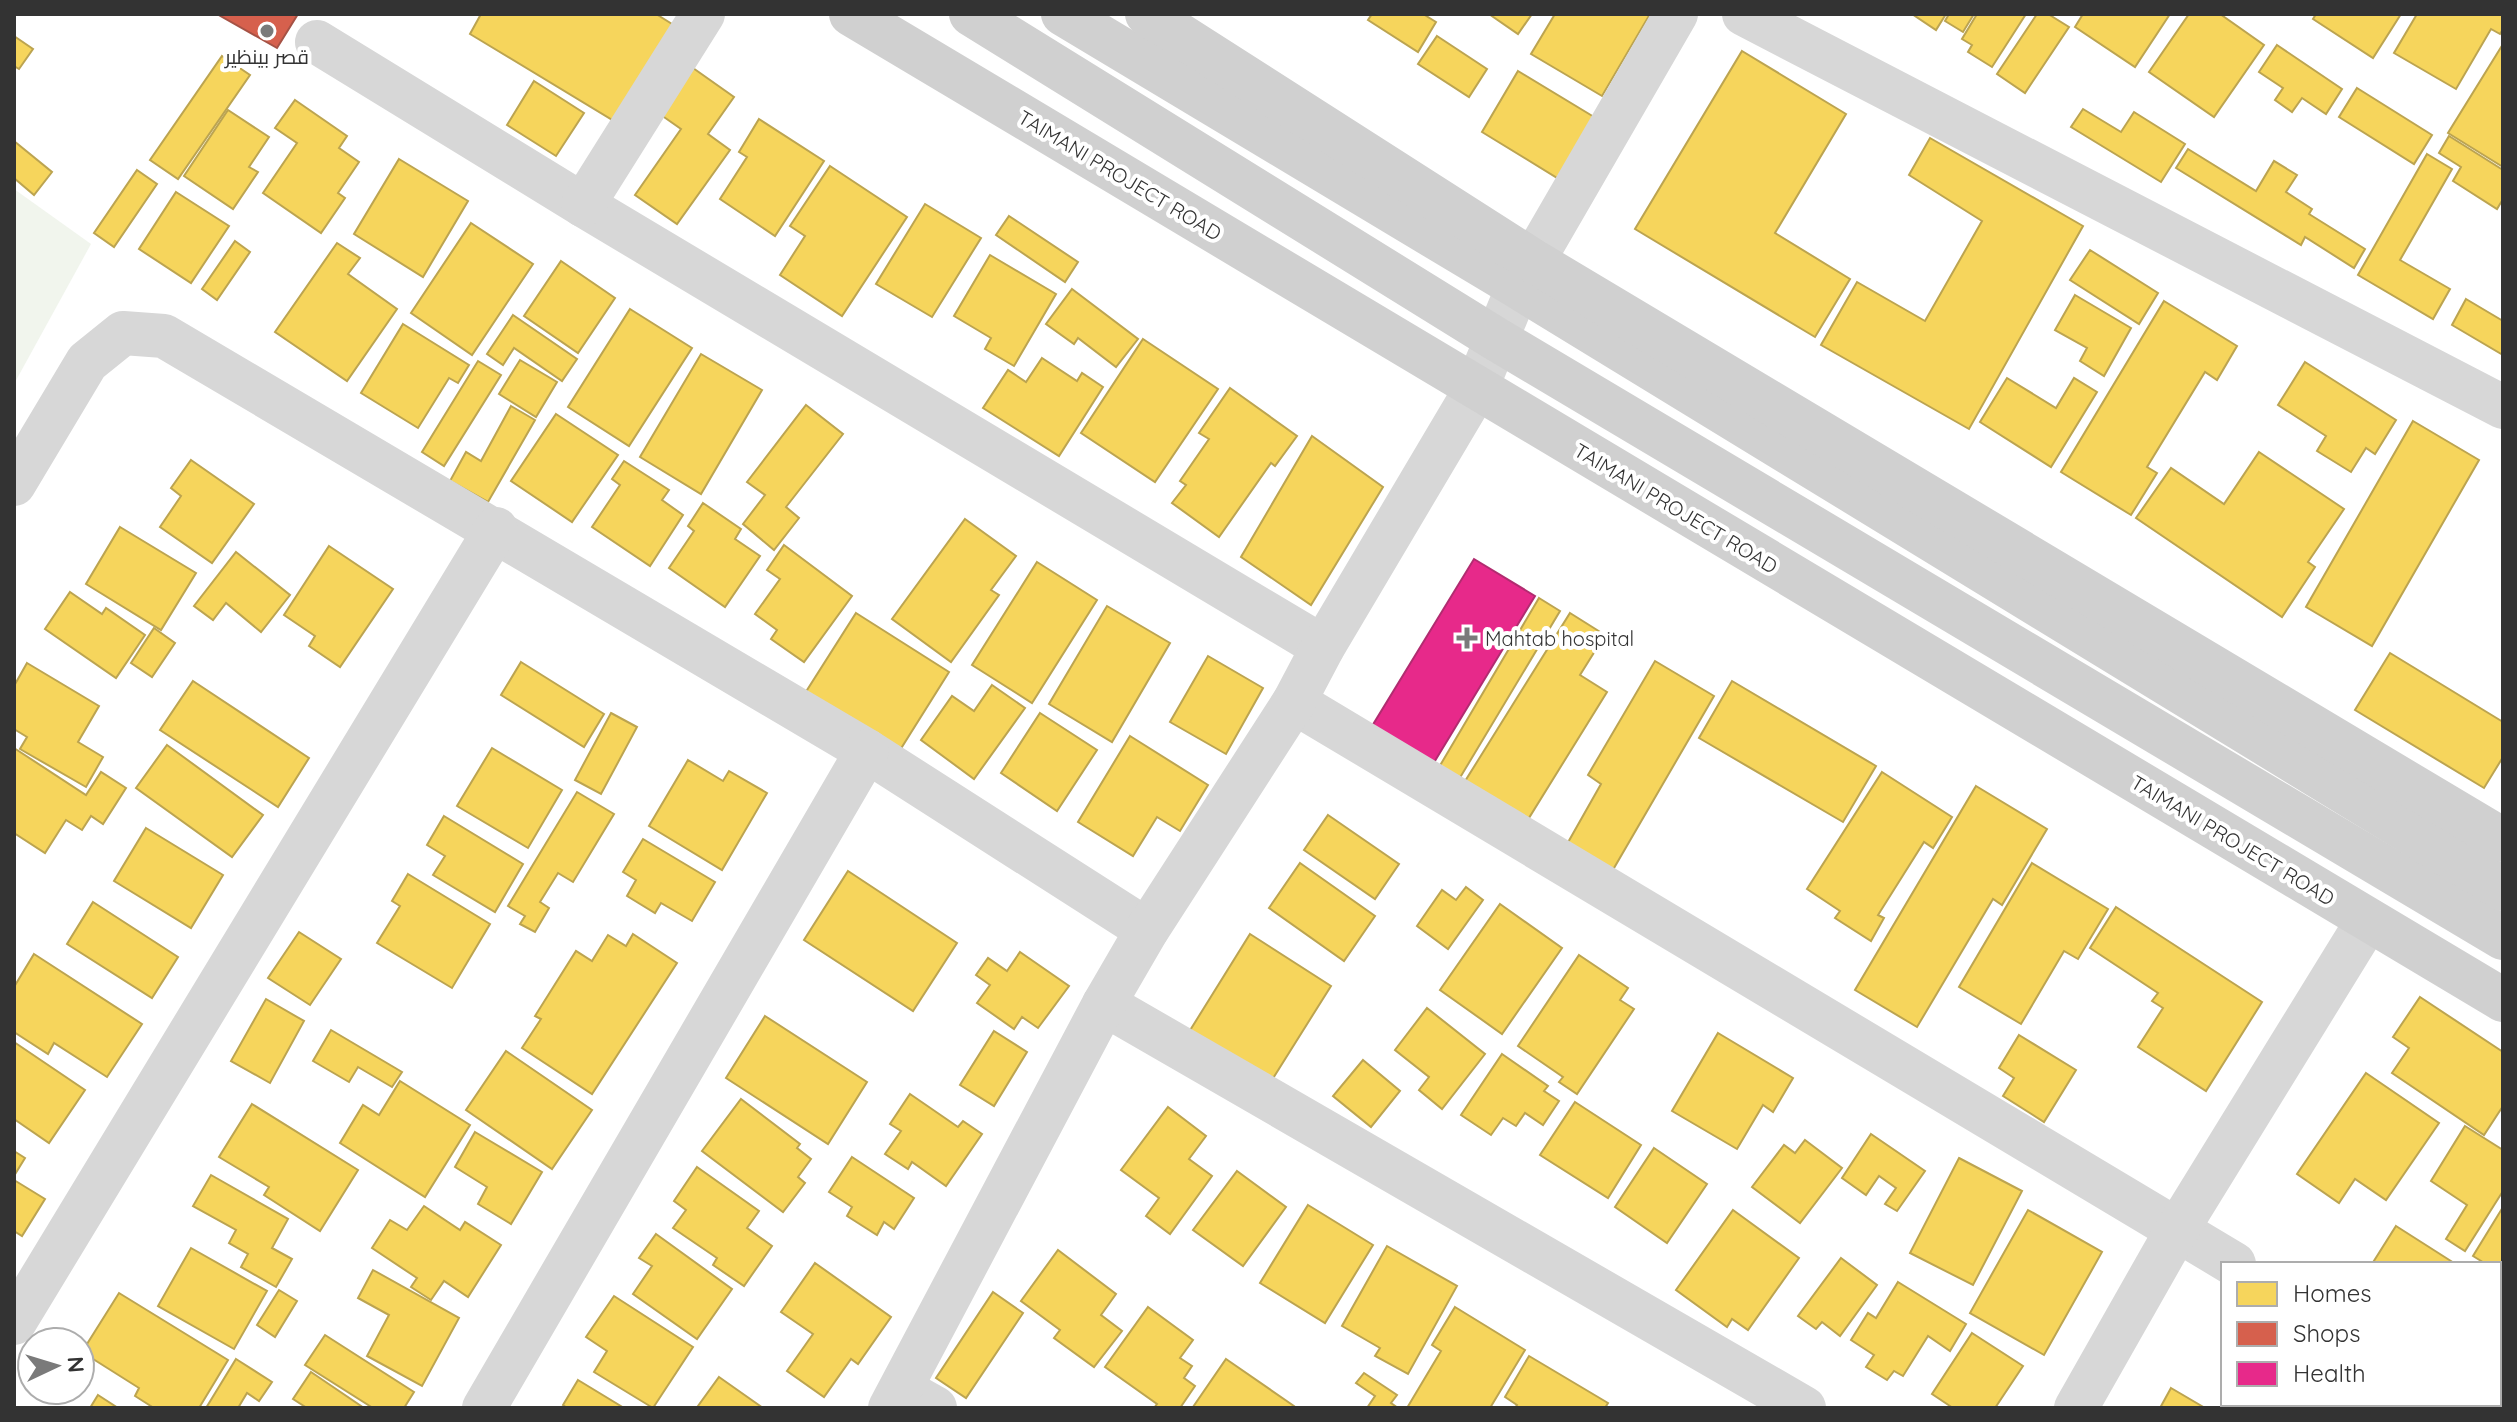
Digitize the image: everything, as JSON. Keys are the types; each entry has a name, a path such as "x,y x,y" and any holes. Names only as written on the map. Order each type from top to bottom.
{"street":[{"path":"583,205 703,14"},
{"name":"TAIMANI PROJECT ROAD","path":"851,14 2503,1000"},
{"path":"971,14 1496,339 2503,938"},
{"path":"1063,14 1527,274 2503,840"},
{"path":"1147,14 1527,274 2503,889"},
{"path":"909,1402 1104,1004 1147,930 1294,702 1323,647 1476,389 1527,274 1676,14"},
{"path":"1744,14 2503,407"},
{"path":"317,42 583,205 1323,647"},
{"path":"14,484 87,362 123,333 164,336 496,529 867,751 1147,930"},
{"path":"14,1323 496,529"},
{"path":"1294,702 2231,1262"},
{"path":"484,1408 867,751"},
{"path":"2076,1408 2177,1230 2368,920"},
{"path":"1104,1004 1804,1408"}],"shaded area":[{"path":"14,189 91,244 14,384"}],"building: Homes":[{"path":"481,14 656,14 680,29 624,127 470,34"},
{"path":"1372,14 1423,14 1436,22 1418,52 1368,20"},
{"path":"1489,14 1532,14 1518,34"},
{"path":"1555,14 1650,14 1602,96 1531,54"},
{"path":"1912,14 1946,14 1936,30"},
{"path":"1949,14 1974,14 1963,32 1945,21"},
{"path":"1977,14 2026,14 1992,67 1968,52 1972,45 1962,39"},
{"path":"2037,14 2048,14 2069,27 2025,93 1997,74"},
{"path":"2083,14 2170,14 2135,67 2075,27"},
{"path":"2189,14 2220,14 2264,45 2214,117 2149,72"},
{"path":"2316,14 2401,14 2373,58 2313,19"},
{"path":"2417,14 2503,14 2503,29 2500,34 2491,29 2456,89 2394,53"},
{"path":"14,36 33,49 19,69 14,66"},
{"path":"1437,36 1487,69 1469,97 1418,64"},
{"path":"2503,44 2503,167 2448,133"},
{"path":"2277,45 2342,89 2326,114 2302,98 2292,112 2275,100 2283,88 2259,72"},
{"path":"1742,51 1846,114 1775,233 1850,279 1815,337 1635,229"},
{"path":"222,56 250,75 178,179 150,160"},
{"path":"693,68 734,97 708,134 730,150 677,224 635,195 681,129 651,108"},
{"path":"1518,71 1604,123 1567,184 1482,132"},
{"path":"534,81 584,113 556,156 507,125"},
{"path":"2357,88 2432,135 2414,164 2339,117"},
{"path":"295,100 347,136 339,148 359,162 338,193 345,198 321,233 263,193 297,143 275,128"},
{"path":"2083,109 2121,132 2134,112 2185,144 2161,182 2071,127"},
{"path":"228,110 269,137 249,167 258,172 233,209 184,176"},
{"path":"759,119 824,161 775,236 720,199 747,157 739,152"},
{"path":"2449,136 2503,170 2503,199 2497,209 2453,181 2461,167 2439,153"},
{"path":"1930,138 2083,226 1969,429 1821,345 1857,282 1925,321 1982,221 1909,175"},
{"path":"14,141 52,172 34,195 14,178"},
{"path":"2188,149 2256,191 2274,161 2297,175 2286,192 2312,209 2309,214 2365,249 2354,268 2305,237 2301,245 2176,168"},
{"path":"2427,154 2452,169 2400,260 2450,289 2433,319 2358,275"},
{"path":"399,159 468,201 423,277 354,234"},
{"path":"830,166 907,217 842,316 780,275 805,236 790,226"},
{"path":"137,170 157,184 114,247 94,233"},
{"path":"176,192 229,226 191,283 139,249"},
{"path":"925,204 981,238 932,317 876,284"},
{"path":"1009,216 1078,262 1065,282 996,235"},
{"path":"471,223 533,264 472,355 411,313"},
{"path":"235,241 250,252 217,300 202,289"},
{"path":"337,243 360,258 348,274 397,309 347,381 275,332"},
{"path":"2090,250 2158,293 2139,324 2070,280"},
{"path":"990,255 1056,294 1014,366 985,349 991,338 954,316"},
{"path":"561,261 615,298 578,353 524,316"},
{"path":"1072,289 1138,339 1116,367 1078,338 1074,344 1046,324"},
{"path":"2075,295 2131,328 2104,376 2080,361 2087,348 2055,330"},
{"path":"2466,299 2503,321 2503,355 2452,325"},
{"path":"2164,301 2237,346 2217,380 2205,372 2147,467 2157,473 2131,515 2061,472"},
{"path":"630,309 692,348 629,446 568,407"},
{"path":"513,315 577,359 562,381 514,348 503,365 487,354"},
{"path":"403,324 469,365 458,383 449,378 418,428 361,393"},
{"path":"1143,339 1218,389 1155,482 1081,433"},
{"path":"701,354 762,390 701,494 640,457"},
{"path":"1042,358 1077,381 1082,373 1103,387 1059,456 983,408 1008,370 1026,382"},
{"path":"520,360 557,382 536,417 499,394"},
{"path":"478,361 501,375 444,466 422,452"},
{"path":"2305,362 2396,420 2375,454 2366,448 2351,472 2317,451 2326,436 2278,405"},
{"path":"2007,378 2056,408 2074,378 2097,392 2051,467 1980,422"},
{"path":"1230,388 1297,436 1275,466 1271,463 1219,537 1172,503 1186,485 1180,481 1209,439 1199,433"},
{"path":"806,405 843,434 786,507 799,518 774,550 743,524 765,495 747,482"},
{"path":"511,406 535,420 488,502 450,481 466,452 481,461"},
{"path":"556,414 618,455 572,522 511,481"},
{"path":"2413,421 2479,460 2372,646 2306,607"},
{"path":"1312,436 1383,487 1311,605 1241,557"},
{"path":"2259,452 2344,509 2308,562 2315,567 2282,617 2136,518 2171,468 2224,504"},
{"path":"191,460 254,504 212,563 160,527 181,496 171,488"},
{"path":"624,461 669,490 662,500 683,515 650,566 592,527 620,485 612,479"},
{"path":"703,503 741,529 735,539 760,556 725,607 669,568 694,531 688,526"},
{"path":"965,519 1016,556 991,590 999,595 951,662 892,619"},
{"path":"120,527 196,573 161,630 86,584"},
{"path":"784,545 852,596 804,662 771,639 777,630 755,614 780,579 767,570"},
{"path":"329,546 393,589 340,667 309,646 315,636 284,615"},
{"path":"236,552 290,595 261,632 226,603 213,620 194,606"},
{"path":"1037,562 1097,600 1032,703 972,665"},
{"path":"70,592 102,614 106,608 145,635 116,678 45,629"},
{"path":"1539,598 1560,611 1455,786 1435,774"},
{"path":"1107,606 1170,643 1112,742 1049,704"},
{"path":"856,613 949,672 895,758 802,698"},
{"path":"1570,613 1605,635 1580,675 1607,692 1524,826 1462,786"},
{"path":"154,628 175,643 152,677 131,663"},
{"path":"2390,653 2503,722 2503,757 2484,788 2355,710"},
{"path":"1208,656 1263,688 1226,754 1170,722"},
{"path":"1655,661 1714,696 1607,880 1562,853 1601,784 1588,775"},
{"path":"521,662 604,714 584,747 501,695"},
{"path":"27,663 99,706 78,742 103,757 86,787 20,749 27,737 14,729 14,686"},
{"path":"193,681 309,758 278,807 160,730"},
{"path":"1732,681 1876,766 1843,822 1699,738"},
{"path":"992,685 1025,708 974,779 921,740 952,696 974,711"},
{"path":"611,713 637,727 601,794 575,780"},
{"path":"1040,713 1097,750 1057,811 1001,773"},
{"path":"1130,736 1208,785 1180,831 1157,817 1133,856 1078,822"},
{"path":"167,745 263,815 232,857 136,788"},
{"path":"14,748 86,795 101,772 126,788 103,824 91,816 82,830 66,820 45,853 14,833"},
{"path":"492,748 562,790 528,848 457,806"},
{"path":"688,760 723,781 729,771 767,793 722,870 649,826"},
{"path":"1882,772 1952,817 1933,848 1924,842 1878,915 1884,918 1871,941 1835,918 1840,911 1807,889"},
{"path":"1976,786 2047,829 2002,905 1993,899 1917,1027 1855,990"},
{"path":"577,792 614,814 573,882 558,873 540,902 549,908 535,932 520,924 525,916 508,906"},
{"path":"1328,815 1399,864 1375,899 1304,850"},
{"path":"444,816 523,864 495,912 433,875 445,856 427,845"},
{"path":"146,828 223,875 191,928 114,881"},
{"path":"643,839 715,882 692,921 661,903 655,913 627,896 636,880 623,872"},
{"path":"1300,863 1375,916 1344,961 1269,908"},
{"path":"2032,863 2108,909 2078,959 2064,951 2021,1024 1959,987"},
{"path":"848,871 957,943 913,1011 804,940"},
{"path":"408,874 490,924 452,988 377,943 400,906 392,901"},
{"path":"1466,887 1483,900 1448,949 1417,926 1442,890 1456,900"},
{"path":"93,902 178,957 152,998 67,944"},
{"path":"1500,904 1562,948 1502,1034 1440,990"},
{"path":"2116,907 2262,1002 2206,1091 2138,1047 2163,1008 2152,1001 2158,993 2090,948"},
{"path":"299,932 341,959 310,1005 268,978"},
{"path":"633,934 677,963 592,1094 522,1048 541,1019 535,1016 576,951 592,961 608,935 626,946"},
{"path":"1250,934 1331,986 1265,1091 1184,1040"},
{"path":"1020,952 1069,986 1038,1028 1022,1017 1014,1029 977,1003 990,985 976,975 988,958 1007,971"},
{"path":"34,954 142,1024 107,1077 54,1043 48,1054 14,1032 14,987"},
{"path":"1579,955 1628,988 1620,1000 1634,1009 1577,1094 1559,1082 1563,1077 1518,1046"},
{"path":"2420,997 2503,1052 2503,1106 2484,1135 2392,1073 2409,1048 2393,1037"},
{"path":"266,999 304,1021 270,1083 231,1061"},
{"path":"1427,1008 1485,1054 1442,1109 1419,1090 1429,1077 1395,1050"},
{"path":"765,1016 867,1082 828,1144 726,1078"},
{"path":"331,1030 402,1072 392,1087 358,1067 349,1082 313,1061"},
{"path":"994,1031 1027,1052 994,1106 960,1085"},
{"path":"1718,1033 1793,1078 1773,1112 1763,1105 1737,1149 1672,1111"},
{"path":"2019,1035 2076,1070 2044,1122 2003,1096 2014,1078 1999,1068"},
{"path":"14,1042 85,1090 49,1143 14,1119"},
{"path":"506,1051 592,1110 552,1169 466,1110"},
{"path":"1502,1054 1548,1086 1544,1091 1559,1101 1543,1125 1525,1113 1516,1126 1503,1118 1491,1135 1461,1115"},
{"path":"1363,1060 1400,1091 1371,1127 1333,1096"},
{"path":"2366,1073 2439,1123 2386,1200 2355,1179 2339,1203 2297,1174"},
{"path":"400,1081 470,1125 425,1197 340,1143 363,1105 379,1115"},
{"path":"910,1094 958,1127 963,1121 982,1134 946,1186 912,1162 908,1169 885,1154 901,1131 890,1124"},
{"path":"741,1099 800,1144 797,1148 811,1159 798,1177 805,1183 783,1212 702,1151"},
{"path":"1575,1102 1641,1145 1608,1198 1540,1155"},
{"path":"252,1104 358,1170 320,1231 264,1195 269,1187 219,1157"},
{"path":"1168,1107 1206,1136 1189,1159 1212,1176 1170,1234 1146,1216 1159,1198 1121,1170"},
{"path":"2465,1126 2503,1150 2503,1191 2465,1251 2446,1239 2467,1205 2431,1181"},
{"path":"475,1132 542,1172 511,1224 478,1204 487,1187 455,1167"},
{"path":"1871,1134 1925,1171 1897,1211 1885,1204 1896,1188 1879,1176 1866,1195 1842,1178"},
{"path":"1805,1140 1842,1168 1800,1223 1752,1187 1784,1145 1795,1153"},
{"path":"1654,1148 1707,1184 1667,1243 1615,1207"},
{"path":"14,1151 25,1158 14,1176"},
{"path":"852,1157 914,1198 894,1229 884,1222 877,1235 847,1216 852,1207 829,1192"},
{"path":"1959,1158 2022,1191 1973,1285 1910,1253"},
{"path":"697,1167 759,1211 747,1228 772,1246 744,1286 713,1265 717,1258 673,1228 686,1210 674,1201"},
{"path":"1237,1171 1286,1207 1243,1266 1193,1230"},
{"path":"211,1175 288,1219 272,1248 292,1259 276,1287 241,1267 248,1254 229,1243 236,1230 193,1206"},
{"path":"14,1180 45,1199 22,1236 14,1231"},
{"path":"1308,1205 1373,1245 1325,1323 1260,1283"},
{"path":"424,1206 460,1230 465,1222 501,1245 468,1297 444,1281 431,1300 411,1287 417,1278 372,1248 390,1220 407,1230"},
{"path":"2503,1207 2503,1275 2501,1262 2483,1262 2473,1256"},
{"path":"1733,1210 1799,1258 1748,1330 1732,1319 1727,1327 1676,1290"},
{"path":"2028,1210 2102,1252 2044,1355 1970,1313"},
{"path":"2396,1226 2452,1262 2373,1262"},
{"path":"656,1234 732,1289 697,1339 633,1294 652,1266 639,1258"},
{"path":"1387,1246 1457,1286 1408,1374 1375,1356 1380,1348 1342,1326"},
{"path":"191,1248 267,1291 234,1349 158,1306"},
{"path":"1058,1250 1116,1294 1101,1315 1122,1331 1094,1367 1054,1338 1060,1330 1021,1301"},
{"path":"1841,1258 1877,1285 1840,1336 1822,1322 1816,1329 1798,1316"},
{"path":"815,1263 891,1317 858,1364 851,1359 824,1397 787,1371 813,1334 781,1312"},
{"path":"373,1270 459,1318 422,1386 367,1356 389,1315 358,1298"},
{"path":"1898,1282 1966,1324 1950,1351 1928,1336 1903,1376 1894,1371 1887,1380 1866,1367 1874,1355 1851,1340 1868,1313 1876,1318"},
{"path":"279,1290 297,1301 275,1337 257,1325"},
{"path":"993,1292 1023,1313 966,1398 936,1378"},
{"path":"119,1293 228,1360 199,1408 154,1408 135,1396 139,1388 96,1361 96,1330"},
{"path":"614,1296 693,1347 653,1408 594,1372 607,1351 586,1337"},
{"path":"1148,1307 1193,1340 1180,1358 1192,1366 1184,1378 1195,1386 1180,1408 1154,1408 1157,1404 1105,1367"},
{"path":"1455,1307 1525,1350 1490,1408 1407,1408 1441,1351 1432,1345"},
{"path":"1972,1333 2023,1366 1995,1408 1953,1408 1932,1394"},
{"path":"325,1335 414,1392 404,1408 373,1408 305,1365"},
{"path":"1529,1356 1608,1403 1605,1408 1515,1408 1517,1405 1505,1397"},
{"path":"236,1359 272,1382 259,1401 247,1393 238,1408 206,1408"},
{"path":"1226,1359 1294,1406 1293,1408 1193,1407"},
{"path":"311,1372 364,1408 307,1408 293,1399"},
{"path":"1364,1373 1397,1395 1391,1403 1398,1408 1367,1408 1375,1396 1356,1383"},
{"path":"719,1377 763,1408 698,1406"},
{"path":"578,1380 624,1408 567,1408 563,1405"},
{"path":"2171,1388 2205,1408 2160,1408"},
{"path":"98,1395 118,1408 90,1408 96,1406"},
{"path":"2334,1406 2337,1408 2277,1408"}],"building: Shops":[{"name":"قصر بینظیر","path":"217,14 298,14 277,48"}],"building: Health":[{"path":"1474,559 1535,596 1427,774 1366,736"}],"place":[{"name":"قصر بینظیر","path":"267,31"},
{"name":"Mahtab hospital","path":"1467,638"}]}
